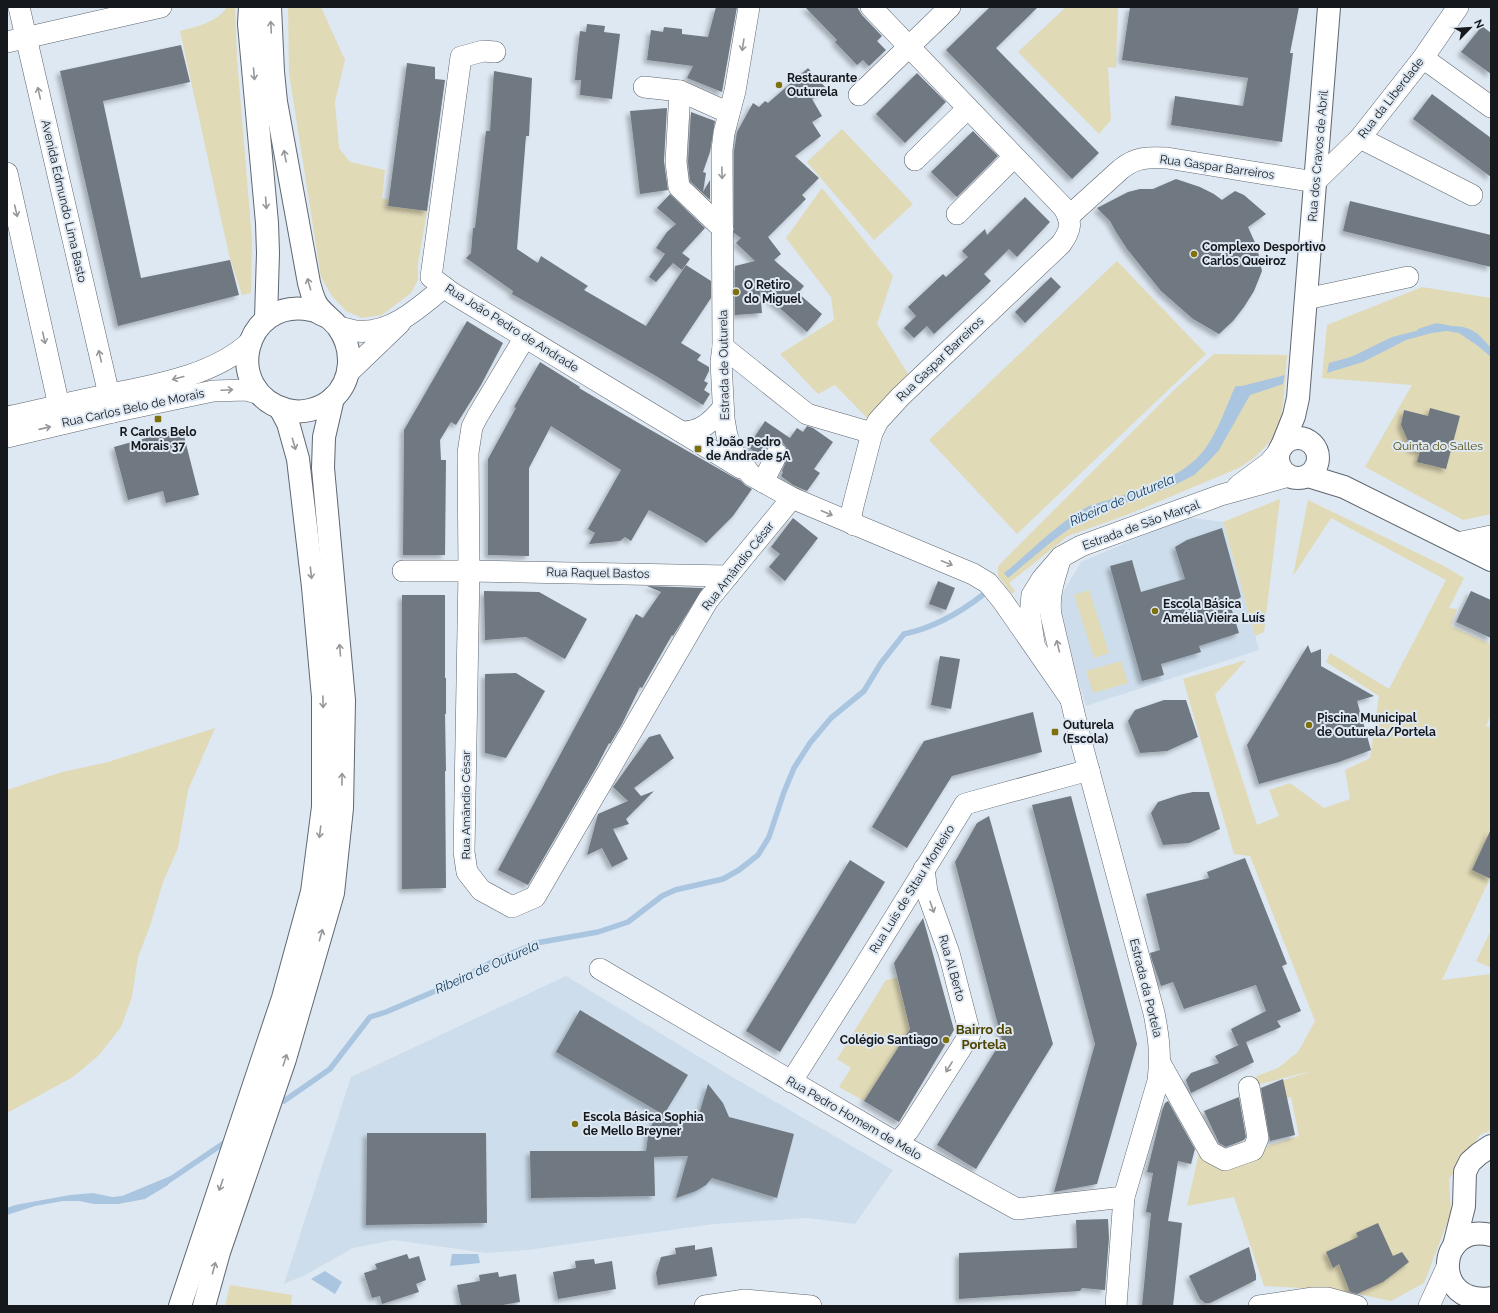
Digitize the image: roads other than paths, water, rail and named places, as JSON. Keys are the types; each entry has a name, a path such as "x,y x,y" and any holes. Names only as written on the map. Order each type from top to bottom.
{"street":[{"name":"Avenida Edmundo Lima Basto","path":"19,7 16,40 111,403"},
{"path":"16,40 161,7"},
{"path":"250,7 249,24 267,223 268,286 266,319"},
{"path":"270,7 276,102 309,283 317,305 333,322 346,341 350,357 348,373 343,386 334,398 324,404 308,410 291,411 280,408 269,402 260,394 252,383 247,369 247,355 250,342 259,326 266,319 280,311 296,308 313,310 333,322 356,331 369,330 393,324 409,315"},
{"name":"Estrada de Outurela","path":"749,7 735,91 724,133 722,150 723,347 721,362 724,419 727,436 733,451 757,478 792,498 973,574 988,583 1034,645"},
{"path":"871,7 1063,207 1068,217"},
{"path":"859,95 950,7"},
{"name":"Rua dos Cravos de Abril","path":"1281,448 1294,416 1298,398 1329,7"},
{"name":"Rua da Liberdade","path":"1315,182 1360,138 1423,58 1458,7"},
{"name":"Rua João Pedro de Andrade","path":"495,52 483,51 460,57 432,277 444,287 757,478"},
{"path":"1423,58 1491,107"},
{"path":"644,87 680,91 729,113"},
{"path":"680,91 676,162 679,187 723,229"},
{"path":"915,160 968,108"},
{"path":"1360,138 1472,195"},
{"path":"957,214 1014,157"},
{"name":"Rua Gaspar Barreiros","path":"854,525 851,516 853,506 872,433 878,421 900,397 1062,244 1069,231 1070,223 1068,217 1129,162 1150,157 1167,158 1315,182"},
{"path":"7,173 59,406"},
{"path":"1306,299 1408,277"},
{"path":"348,373 409,315 444,287"},
{"name":"Rua Amândio César","path":"525,337 472,427 468,453 469,570 464,852 468,872 481,890 512,907 535,897 708,600 792,498"},
{"name":"Rua Carlos Belo de Morais","path":"7,437 111,403 146,386 200,372 239,351 250,342"},
{"path":"723,347 807,414 872,433"},
{"name":"Rua Carlos Belo de Morais","path":"111,403 213,391 246,390 260,394"},
{"path":"204,1306 219,1252 285,1059 333,893 342,808 344,700 323,468 324,437 334,398"},
{"path":"1298,398 1306,463"},
{"path":"7,417 59,406 111,403"},
{"path":"180,1306 283,998 312,892 323,807 323,697 313,587 298,459 288,423 280,408"},
{"path":"682,432 692,432 707,425 723,408"},
{"path":"1293,439 1304,439 1306,463 1284,472 1278,462 1281,448 1293,439"},
{"name":"Estrada de São Marçal","path":"1221,495 1240,485 1256,474 1269,463 1281,448"},
{"path":"757,478 776,454"},
{"path":"1306,463 1344,487 1491,560"},
{"name":"Estrada de São Marçal","path":"1070,698 1034,645 1030,616 1032,595 1042,579 1061,557 1081,546 1306,463"},
{"path":"1457,543 1491,536"},
{"path":"1061,557 1050,593 1049,604 1070,698"},
{"name":"Rua Raquel Bastos","path":"403,571 469,570 728,576"},
{"path":"1002,600 1019,605 1032,602 1050,593"},
{"name":"Estrada da Portela","path":"1070,698 1154,1013 1160,1042 1158,1081 1124,1197 1116,1306"},
{"name":"Rua Luís de Sttau Monteiro","path":"791,1082 858,977 964,804 1089,770"},
{"name":"Rua Al Berto","path":"897,1143 908,1132 970,1034 949,953 927,892 924,869"},
{"name":"Rua Pedro Homem de Melo","path":"600,969 791,1082 897,1143 1017,1209 1124,1197"},
{"path":"1160,1063 1210,1152 1225,1160 1252,1150 1258,1138 1249,1087"},
{"path":"1430,1306 1447,1267 1449,1256 1454,1246 1464,1206 1465,1172 1470,1162 1491,1146"},
{"path":"1464,1206 1487,1234"},
{"path":"1454,1246 1472,1234 1487,1234"},
{"path":"1447,1267 1449,1278 1454,1287 1481,1299"},
{"path":"1259,1306 1313,1298 1328,1298 1357,1306"},
{"path":"1430,1306 1481,1299"},
{"path":"705,1306 745,1300 811,1306"}],"water":[{"path":"1448,326 1468,328 1473,331 1491,348 1491,357 1459,333 1447,331 1432,333 1406,340 1363,362 1327,373 1329,363 1351,357 1392,337 1424,329"},
{"path":"1285,375 1283,384 1250,395 1219,450 1194,475 1173,486 1094,514 1077,523 1050,543 1008,578 1004,573 1055,529 1089,506 1154,485 1184,469 1197,458 1207,446 1219,425 1235,387"},
{"path":"173,1175 168,1185 145,1199 118,1204 94,1204 79,1201 63,1201 35,1206 7,1215 7,1208 15,1205 70,1195 93,1193 112,1197 122,1196"},
{"path":"452,1254 478,1254 480,1263 450,1266"},
{"path":"325,1271 342,1282 335,1294 311,1279"}],"waterway":[{"name":"Ribeira de Outurela","path":"1420,331 1436,326 1448,328"},
{"name":"Ribeira de Outurela","path":"284,1101 330,1069 370,1017 386,1012 447,986 496,960 536,943 598,932 628,922 662,896 675,890 723,879 739,870 758,855 769,837 784,792 794,768 810,743 831,718 864,691 881,663 904,634 926,628 966,607 984,594"},
{"name":"Ribeira de Outurela","path":"165,1183 224,1143"}],"place":[{"name":"Restaurante Outurela","path":"779,85"},
{"name":"Complexo Desportivo Carlos Queiroz","path":"1194,254"},
{"name":"O Retiro do Miguel","path":"736,292"},
{"name":"R Carlos Belo Morais 37","path":"158,419"},
{"name":"R João Pedro de Andrade 5A","path":"698,449"},
{"name":"Escola Básica Amélia Vieira Luís","path":"1155,611"},
{"name":"Piscina Municipal de Outurela/Portela","path":"1309,725"},
{"name":"Outurela (Escola)","path":"1055,732"},
{"name":"Colégio Santiago","path":"946,1040"},
{"name":"Escola Básica Sophia de Mello Breyner","path":"575,1124"}],"district":[{"name":"Bairro da Portela","path":"984,1036"}],"park label":[{"name":"Quinta do Salles","path":"1438,446"}]}
